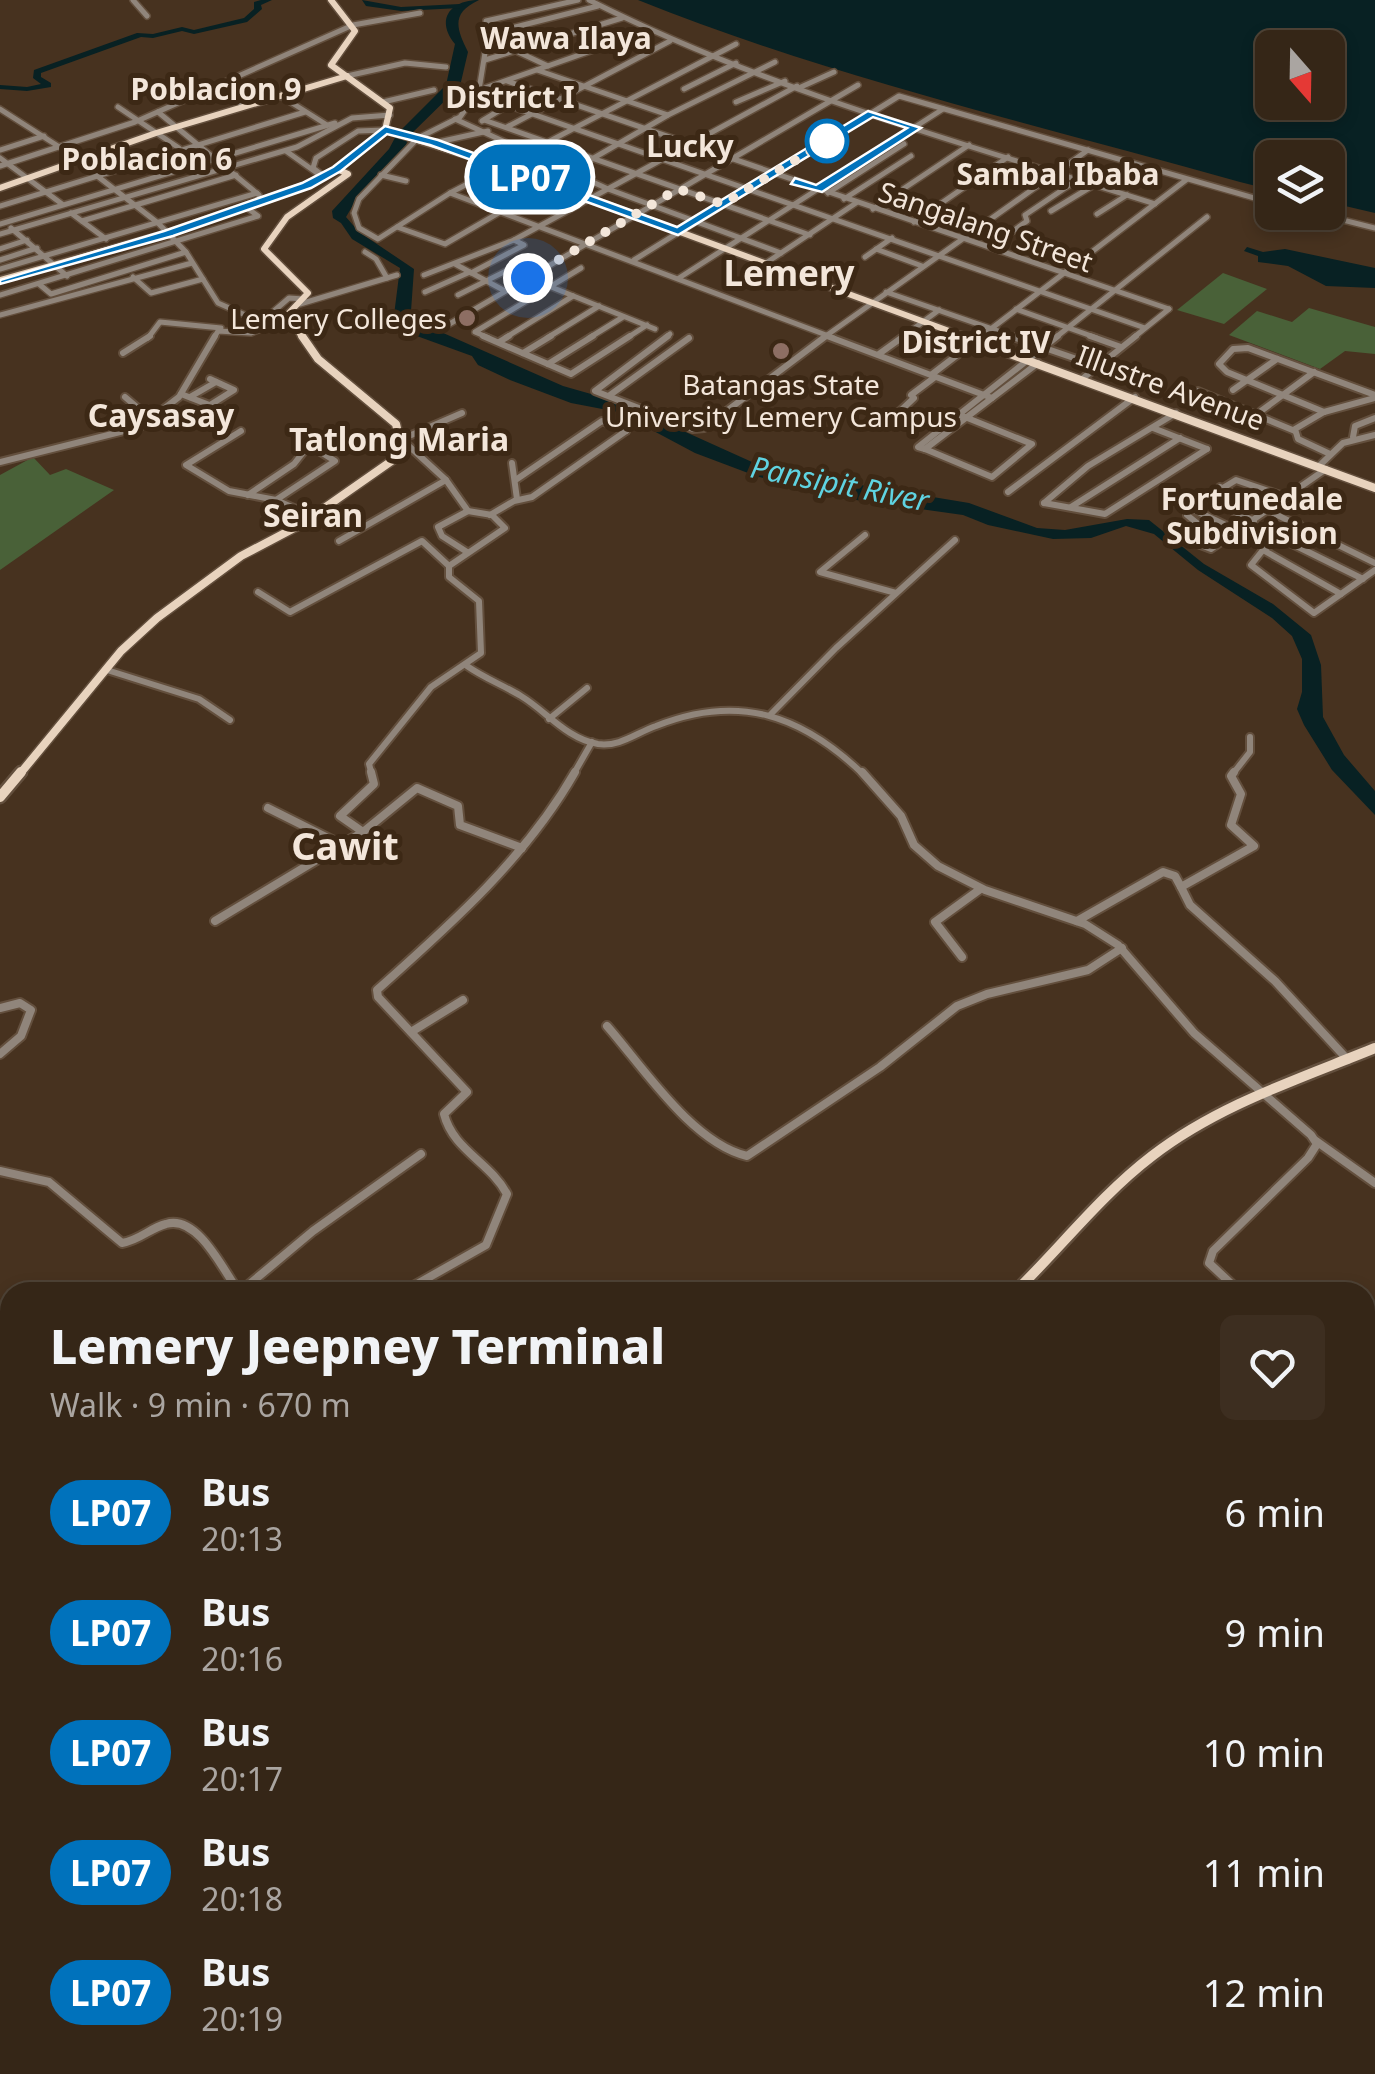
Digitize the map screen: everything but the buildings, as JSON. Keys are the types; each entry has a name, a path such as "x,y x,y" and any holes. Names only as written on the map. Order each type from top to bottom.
{"main road":[{"path":"0,280 168,233 267,200 337,169 389,131 390,108 331,61 351,38 353,25 331,0"},
{"path":"0,188 156,133 347,76"},
{"name":"Illustre Avenue","path":"389,131 434,142 548,183 1375,488"},
{"path":"0,797 124,647 240,556 312,516 393,460 401,438 389,415 318,359 288,318 288,311 304,299 264,245 287,217 348,174 337,169"},
{"path":"1024,1282 1152,1157 1198,1126 1375,1048"}],"street":[{"path":"133,0 147,16"},
{"path":"578,0 486,20 488,36 479,90 465,112 417,138 360,199 354,219 362,231 378,239 450,192 736,44"},
{"path":"589,0 650,32 710,56 916,128 1155,204"},
{"path":"488,36 598,6"},
{"path":"2,162 61,148 135,122 353,25 420,13"},
{"path":"484,60 622,18"},
{"path":"479,90 650,32"},
{"path":"488,36 582,87 668,116"},
{"path":"434,142 507,127 536,116 670,41"},
{"path":"397,227 445,244 668,116 775,62"},
{"path":"347,76 405,63 446,68"},
{"path":"684,89 736,63"},
{"path":"424,275 514,240 799,86 834,72"},
{"name":"Sangalang Street","path":"507,81 1170,309 1145,328"},
{"path":"736,102 785,81"},
{"path":"446,326 858,85"},
{"path":"214,88 246,106"},
{"path":"383,102 434,90"},
{"path":"474,125 531,91"},
{"path":"281,96 327,124"},
{"path":"634,260 898,96 1255,198"},
{"path":"507,106 1145,328"},
{"path":"118,107 178,148"},
{"path":"679,278 943,108"},
{"path":"0,109 44,136 136,205 186,252 218,303 238,313 262,322 289,298 318,298 397,275"},
{"path":"158,112 267,200"},
{"path":"0,206 197,142 305,112"},
{"path":"2,222 327,124 390,115"},
{"path":"455,119 608,189 782,253"},
{"path":"484,120 810,235"},
{"path":"0,234 286,151 343,121"},
{"path":"321,174 313,165 316,158 335,144 366,128 389,131"},
{"path":"0,150 44,136"},
{"path":"828,193 904,144"},
{"path":"873,208 969,145"},
{"path":"670,334 596,388 698,430 960,238 1088,150"},
{"path":"236,151 250,161"},
{"path":"286,151 308,171 321,174"},
{"path":"844,199 911,156"},
{"path":"914,222 1008,157"},
{"path":"2,162 62,204"},
{"path":"82,222 236,175"},
{"path":"381,175 406,181"},
{"path":"1022,217 1077,180"},
{"path":"897,414 914,398 911,395 976,340 1186,180"},
{"path":"1051,211 1094,185"},
{"path":"450,192 988,396"},
{"path":"0,269 257,194"},
{"path":"1097,214 1127,195"},
{"path":"766,263 856,203"},
{"path":"0,295 258,216 246,208"},
{"path":"46,210 55,218"},
{"path":"1001,210 1026,222 1009,234"},
{"path":"71,212 106,239"},
{"path":"963,416 1032,444 992,477 925,450 963,416 1034,361 1044,347 1207,217"},
{"path":"1345,221 1375,228"},
{"path":"2,222 67,276"},
{"path":"864,257 892,238"},
{"path":"0,249 27,240"},
{"path":"425,292 524,245 514,240"},
{"path":"0,260 37,248"},
{"path":"876,250 922,266"},
{"path":"39,284 51,294 186,252"},
{"path":"365,252 376,259 387,278"},
{"path":"0,314 192,263"},
{"path":"455,264 506,291"},
{"path":"458,295 514,267"},
{"path":"581,268 474,332 571,374 646,325"},
{"path":"133,277 151,292 203,279"},
{"path":"528,278 655,328"},
{"path":"886,292 1097,366"},
{"path":"499,342 573,296"},
{"path":"304,299 318,298"},
{"path":"523,353 599,306"},
{"path":"1016,309 1121,347"},
{"path":"878,354 939,310"},
{"path":"548,364 623,316"},
{"path":"124,353 146,341 160,322 221,328 241,334 288,318"},
{"path":"0,462 114,437 151,419 181,394 221,328"},
{"path":"1082,380 1145,328"},
{"path":"610,395 689,338"},
{"path":"1324,412 1220,368 1233,349 1248,348 1375,396"},
{"path":"1233,390 1277,359"},
{"path":"1261,411 1314,372"},
{"path":"190,397 213,380 234,390 210,405"},
{"path":"1198,391 1295,431 1298,438 1330,454"},
{"path":"181,394 230,413"},
{"path":"1295,431 1324,412 1375,396"},
{"path":"125,397 151,419"},
{"path":"1008,492 1135,398"},
{"path":"462,413 401,438 446,480 468,511"},
{"path":"1153,428 1208,449 1105,514 1044,502 1088,466 1176,413"},
{"path":"1354,437 1355,426 1375,418"},
{"path":"490,515 517,499 537,494 626,431 602,421 517,479"},
{"path":"241,431 186,466 230,491 276,500 312,516"},
{"path":"1190,508 1190,519 1207,532 1198,542 1206,550 1286,497 1322,467 1330,454 1354,437 1375,435"},
{"path":"1071,507 1180,438"},
{"path":"248,495 294,464 306,443 335,461 276,500"},
{"path":"0,450 9,458"},
{"path":"512,464 517,499"},
{"path":"338,541 446,480"},
{"path":"1190,508 1220,487 1246,480 1286,497"},
{"path":"1220,487 1299,524 1375,566 1314,613 1250,565 1262,550 1299,524"},
{"path":"1206,498 1254,521"},
{"path":"1190,508 1238,531"},
{"path":"448,566 504,532 503,523 490,515 468,511 438,527 442,536 467,552"},
{"path":"865,535 820,572 896,593"},
{"path":"1280,538 1363,578"},
{"path":"772,714 954,540"},
{"path":"258,592 290,612 422,541 448,566 450,577 479,600 482,650 468,666 431,687 369,764 374,784 340,816 363,832"},
{"path":"1262,550 1341,594"},
{"path":"468,666 592,742 619,742 662,722 741,708 772,714 840,753 867,776 905,820 909,837 918,849 979,890 1076,922 1110,938 1178,1016 1263,1096 1312,1133 1316,1141 1317,1148 1212,1248 1209,1263 1229,1282"},
{"path":"107,670 199,699 230,720"},
{"path":"549,718 587,688"},
{"path":"1180,888 1254,846 1231,825 1241,794 1231,776 1250,752 1250,737"},
{"path":"421,1282 486,1245 507,1194 506,1188 451,1136 444,1114 468,1092 378,997 377,990 452,922 522,848 552,812 592,742"},
{"path":"215,921 363,832 411,792 422,788 458,806 460,825 522,848"},
{"path":"268,808 342,845"},
{"path":"1076,922 1163,872 1175,876 1190,904 1275,981 1348,1060"},
{"path":"962,957 935,922 979,890"},
{"path":"607,1026 674,1104 726,1151 747,1156 880,1068 957,1006 988,994 1088,970 1122,948"},
{"path":"411,1032 463,1000"},
{"path":"0,1008 20,1003 30,1010 29,1025 22,1037 0,1054"},
{"path":"1316,1141 1375,1182"},
{"path":"252,1282 314,1230 421,1154"},
{"path":"0,1170 49,1182 122,1243 140,1241 164,1224 179,1222 197,1233 233,1282"}],"green space":[{"path":"1223,273 1267,289 1224,324 1177,310"},
{"path":"1309,308 1375,327 1375,354 1345,351 1320,369 1229,335 1257,311 1292,322"},
{"path":"33,457 50,475 66,469 114,490 0,570 0,475"}],"water":[{"name":"Pansipit River","path":"479,0 464,10 458,22 468,52 460,86 408,137 406,146 359,195 346,217 359,232 414,269 411,311 416,321 563,386 619,402 752,462 788,473 969,503 1037,528 1065,530 1127,519 1149,520 1204,564 1273,604 1311,635 1321,665 1323,717 1344,755 1375,791 1375,815 1332,770 1304,725 1297,709 1302,692 1302,659 1292,636 1154,534 1126,526 1091,538 1053,539 988,525 963,515 835,497 756,476 695,453 618,412 571,403 478,365 472,356 403,331 406,328 396,322 394,315 400,268 352,239 333,218 332,211 389,149 397,134 446,85 455,44 446,20 453,8"},
{"path":"638,0 1375,0 1375,213 1345,206 1345,140 1255,140 1255,185 936,99 786,53"},
{"path":"1247,247 1263,252 1285,249 1375,268 1375,288 1326,286 1288,266 1258,262 1258,256 1244,251"}],"waterway":[{"path":"0,87 27,89 48,85 37,78 37,72 140,35 182,29 194,32 247,20 258,9 257,4 268,0"},
{"path":"366,0 369,4 401,9 460,6"}],"bus line":[{"name":"LP07","path":"0,280 168,233 306,185 337,169 385,130 434,142 678,231 872,113 916,128 818,189 795,181"}],"place":[{"name":"Lemery Colleges","path":"467,318"},
{"name":"Batangas State University Lemery Campus","path":"781,351"}],"district":[{"name":"Wawa Ilaya","path":"566,37"},
{"name":"Poblacion 9","path":"216,88"},
{"name":"District I","path":"510,96"},
{"name":"Lucky","path":"690,145"},
{"name":"Poblacion 6","path":"147,158"},
{"name":"Sambal Ibaba","path":"1058,173"},
{"name":"Lemery","path":"789,272"},
{"name":"District IV","path":"976,341"},
{"name":"Caysasay","path":"161,414"},
{"name":"Tatlong Maria","path":"399,438"},
{"name":"Seiran","path":"313,514"},
{"name":"Fortunedale Subdivision","path":"1252,515"},
{"name":"Cawit","path":"345,845"}],"route":[{"path":"528,278 678,189 723,204 827,141"}]}
